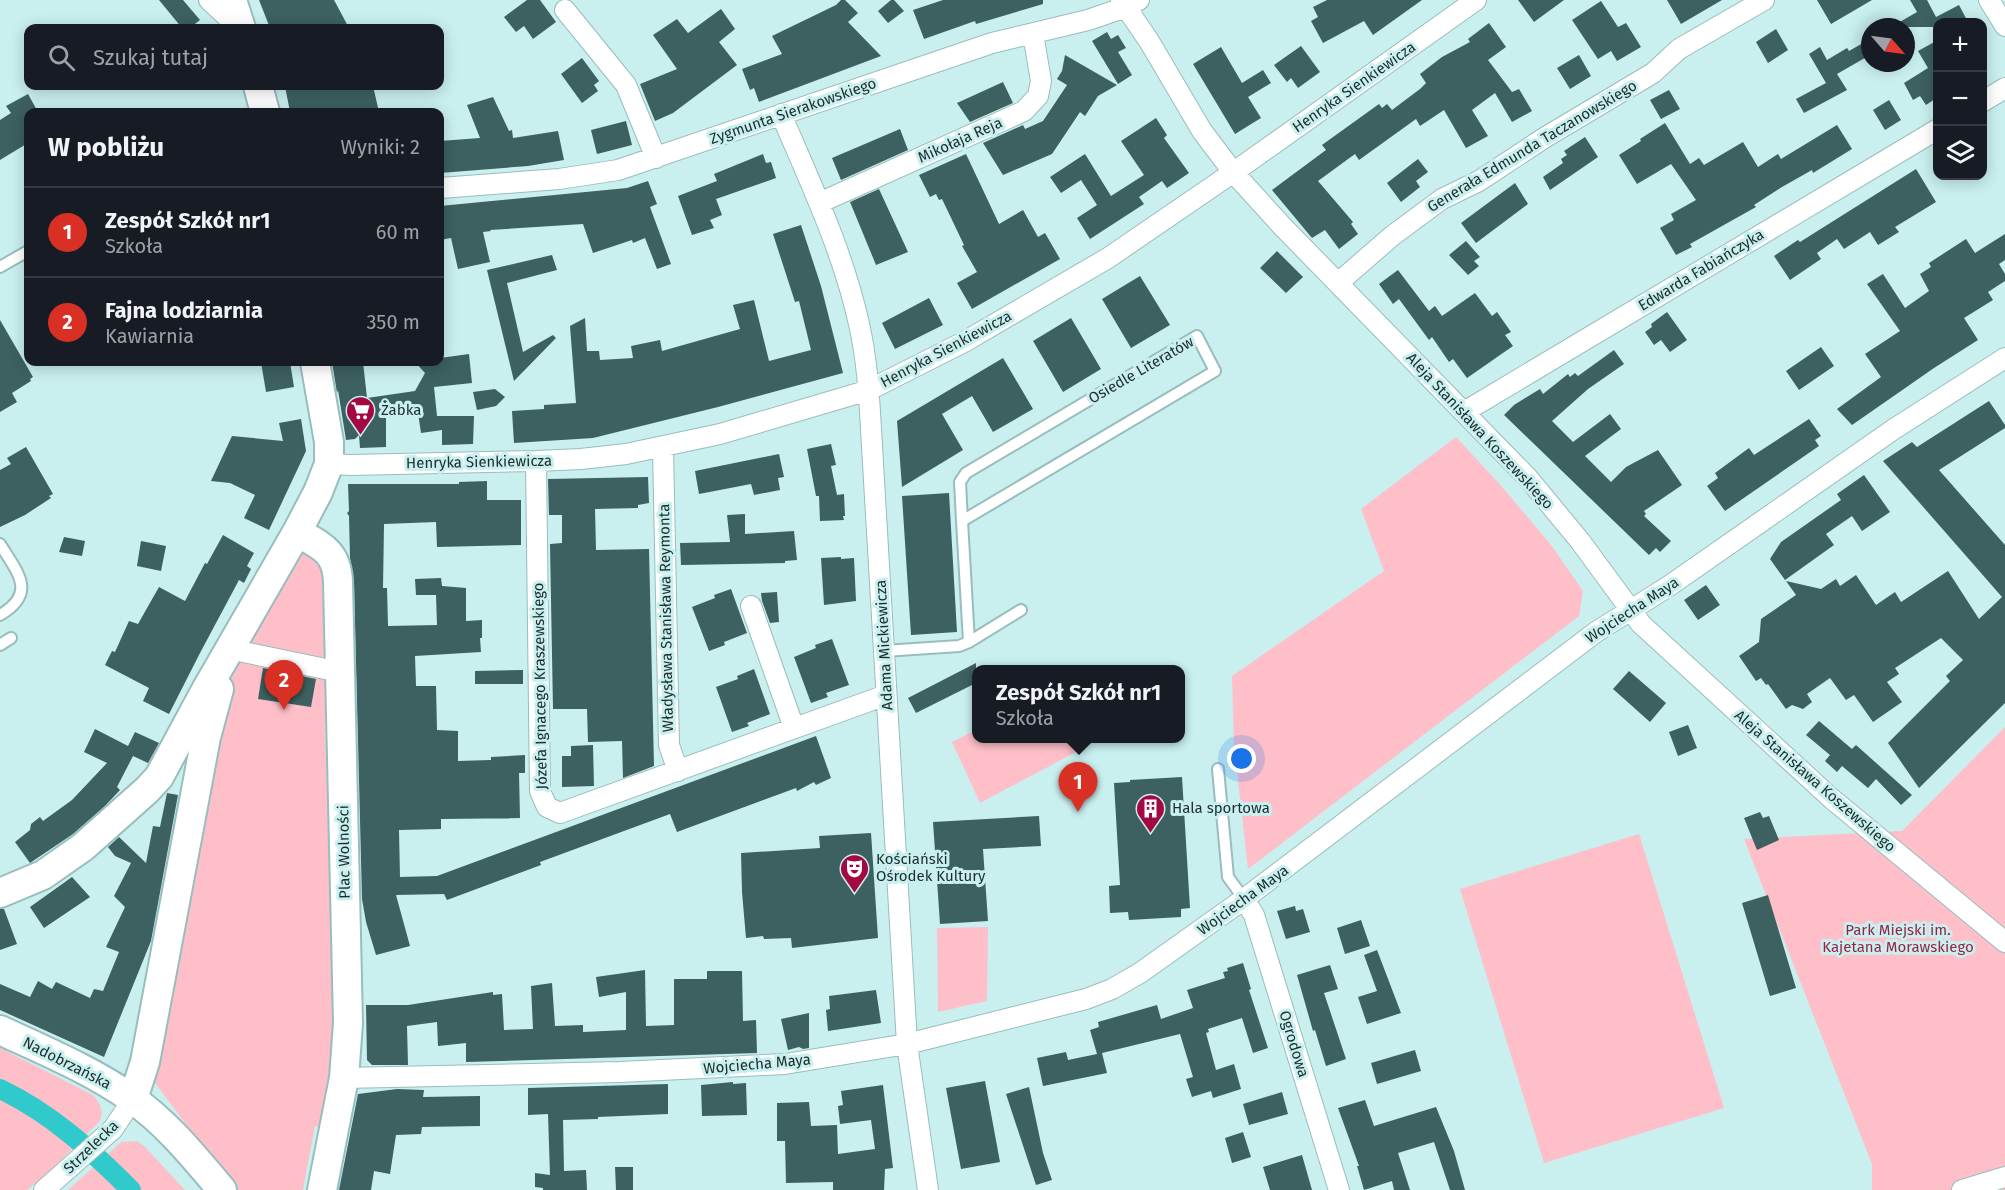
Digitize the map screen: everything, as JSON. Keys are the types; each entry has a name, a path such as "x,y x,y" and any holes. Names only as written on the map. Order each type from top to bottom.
{"street":[{"path":"209,0 236,24"},
{"path":"232,0 240,24"},
{"name":"Henryka Sienkiewicza","path":"329,464 582,459 663,448 720,434 869,390 964,342 1108,258 1476,0"},
{"name":"Generała Edmunda Taczanowskiego","path":"1338,283 1392,236 1442,199 1479,181 1544,138 1653,73 1679,50 1764,0"},
{"path":"1989,0 2005,26"},
{"name":"Aleja Stanisława Koszewskiego","path":"1129,2 1149,41 1202,131 1233,172 1528,478 1580,540 1641,624 1832,799 2005,942"},
{"name":"Zygmunta Sierakowskiego","path":"444,188 559,179 618,170 992,43 1088,20 1129,2"},
{"path":"565,10 626,85 656,158"},
{"name":"Mikołaja Reja","path":"819,203 1024,111 1038,96 1041,81 1033,34"},
{"path":"1987,99 2005,88"},
{"path":"259,90 264,108"},
{"name":"Adama Mickiewicza","path":"781,114 819,203 845,275 859,323 869,390 907,1044 928,1190"},
{"name":"Edwarda Fabiańczyka","path":"1464,412 1933,132"},
{"name":"Wojciecha Maya","path":"344,1078 620,1072 785,1064 907,1044 1086,999 1112,989 1140,973 1244,899 1596,632 1669,586 1894,429 2005,358"},
{"path":"0,892 43,875 83,847 159,777 229,649 297,532 318,492 329,464 329,442 316,366"},
{"name":"Władysława Stanisława Reymonta","path":"663,448 669,745 678,771"},
{"name":"Józefa Ignacego Kraszewskiego","path":"536,461 540,791 547,807 560,813 678,771"},
{"name":"Plac Wolności","path":"297,532 327,551 335,561 338,573 348,1023 344,1078 322,1190"},
{"path":"752,606 794,728"},
{"path":"229,649 340,672"},
{"path":"133,1099 145,1062 206,737 229,649"},
{"path":"678,771 886,695"},
{"path":"159,777 183,780 189,783 196,793"},
{"name":"Ogrodowa","path":"1244,899 1254,915 1339,1190"},
{"name":"Nadobrzańska","path":"0,1030 86,1070 133,1099 176,1137 222,1190"},
{"name":"Strzelecka","path":"45,1190 108,1133 122,1117 133,1099"},
{"path":"1962,1190 2005,1177"}],"lane":[{"path":"0,267 24,253"},
{"name":"Osiedle Literatów","path":"962,520 1215,371 1197,336 966,473 960,482 962,520 969,642"},
{"path":"0,544 18,574 22,588 20,599 13,608 0,615"},
{"path":"884,651 959,646 1021,610"},
{"path":"0,645 11,639"},
{"path":"1218,770 1228,877 1244,899"}],"green space":[{"path":"1456,437 1551,545 1583,591 1579,616 1248,869 1234,745 1232,676 1384,571 1361,509"},
{"path":"307,550 328,566 325,732 336,1068 328,1127 315,1126 303,1190 235,1190 155,1083 155,1065 223,699 248,643 274,595 286,574"},
{"name":"Park Miejski im. Kajetana Morawskiego","path":"2005,727 2005,1190 1872,1190 1872,1164 1744,839 1902,831"},
{"path":"972,732 972,743 1091,744 980,803 952,742"},
{"path":"1639,834 1724,1108 1544,1163 1460,889"},
{"path":"988,927 987,1001 938,1012 937,928"},
{"path":"0,1048 93,1095 102,1111 99,1122 48,1173 27,1190 0,1190"},
{"path":"137,1141 185,1190 68,1190 121,1142"}],"building":[{"path":"159,0 183,0 200,20 195,24 179,24"},
{"path":"259,0 334,0 347,24 268,24"},
{"path":"527,0 540,0 556,22 533,39 524,26 516,32 504,17"},
{"path":"841,0 845,0 858,13 848,22 881,56 759,102 754,88 750,90 742,69 782,54 772,36 836,5"},
{"path":"894,0 904,11 888,23 878,11"},
{"path":"943,0 1043,0 1043,4 976,24 975,21 924,39 913,10"},
{"path":"1327,0 1422,0 1373,35 1364,21 1323,43 1311,21 1318,17 1313,7"},
{"path":"1518,0 1564,0 1534,22"},
{"path":"1667,0 1722,0 1681,24"},
{"path":"1817,0 1872,0 1831,24"},
{"path":"1910,0 1927,0 1936,17 1959,5 1966,18 1933,18 1933,27 1915,27 1915,18 1907,18 1917,12"},
{"path":"1601,1 1618,27 1626,23 1641,47 1617,61 1611,51 1598,59 1572,20"},
{"path":"721,9 735,29 719,42 737,65 673,113 655,121 640,84 677,69 653,35 677,19 688,33"},
{"path":"1489,23 1506,47 1488,60 1512,92 1519,89 1532,111 1512,122 1495,93 1472,110 1488,136 1466,148 1444,110 1420,126 1416,119 1359,160 1355,154 1318,181 1353,222 1351,224 1358,234 1339,249 1325,230 1312,238 1272,190 1326,150 1322,145 1379,104 1382,108 1387,104 1392,110 1420,89 1426,83 1420,74 1442,57 1470,42 1468,39"},
{"path":"1776,29 1788,50 1768,63 1756,42"},
{"path":"1107,32 1111,39 1118,35 1126,48 1118,52 1132,75 1118,84 1092,41"},
{"path":"1933,43 1933,100 1926,105 1920,96 1913,100 1904,83 1928,68 1918,51"},
{"path":"1861,44 1861,60 1837,74 1847,90 1804,113 1796,99 1826,83 1809,54 1820,47 1827,60 1847,48 1849,51"},
{"path":"1301,46 1320,72 1298,88 1291,78 1287,82 1274,65"},
{"path":"1221,47 1242,83 1263,70 1271,83 1248,97 1261,118 1235,134 1193,64"},
{"path":"1065,55 1117,85 1098,96 1085,116 1080,112 1052,154 1003,175 983,143 1023,125 1025,129 1043,121 1067,85 1057,79 1062,71"},
{"path":"1579,55 1591,76 1570,89 1557,68"},
{"path":"582,58 599,81 594,85 598,91 582,103 561,74"},
{"path":"1003,82 1013,103 970,122 957,103"},
{"path":"286,90 374,90 378,108 289,108"},
{"path":"1669,90 1680,109 1661,119 1650,100"},
{"path":"28,94 36,108 24,108 24,145 0,160 0,120 11,113 6,106"},
{"path":"493,97 509,131 512,130 513,138 558,131 564,160 528,166 444,173 444,141 480,138 467,105"},
{"path":"1889,100 1901,120 1885,130 1873,110"},
{"path":"1156,118 1167,135 1164,138 1189,173 1167,188 1162,181 1139,197 1144,204 1090,239 1077,218 1097,205 1081,180 1061,193 1050,177 1085,154 1111,196 1144,175 1121,141"},
{"path":"626,121 632,145 597,154 591,130"},
{"path":"1665,123 1690,164 1699,158 1704,165 1743,142 1758,167 1778,154 1781,159 1837,125 1852,149 1813,173 1812,170 1782,187 1754,205 1756,207 1690,244 1692,247 1676,255 1660,228 1674,220 1671,214 1696,200 1671,164 1637,184 1619,155"},
{"path":"900,129 908,150 841,180 832,158"},
{"path":"1585,137 1598,157 1550,190 1543,177 1563,163 1561,159 1567,155 1564,151"},
{"path":"763,154 766,163 771,162 776,178 716,199 722,215 710,220 714,228 692,235 678,196 717,181 714,174"},
{"path":"966,154 999,224 1023,210 1038,237 1045,233 1060,259 972,309 957,283 977,272 962,246 964,245 942,199 939,200 936,194 930,197 919,175"},
{"path":"1418,159 1428,172 1416,181 1420,187 1401,202 1387,183"},
{"path":"1916,169 1936,202 1895,227 1899,232 1878,245 1870,232 1844,249 1837,239 1817,253 1821,259 1790,280 1774,256"},
{"path":"648,181 657,204 650,207 671,264 657,269 645,238 593,253 583,224 483,232 490,262 458,269 451,238 444,239 444,206 627,188"},
{"path":"1515,183 1528,204 1476,243 1461,223"},
{"path":"879,189 908,252 876,265 850,202"},
{"path":"801,225 821,286 843,373 593,438 514,443 512,411 544,409 544,405 576,403 570,326 585,318 587,351 599,351 600,360 633,358 631,346 660,340 662,351 740,329 733,305 754,300 769,361 811,350 799,301 795,302 773,234"},
{"path":"2005,234 2005,260 1999,264 2005,274 2005,281 1988,292 1993,300 1964,318 1978,340 1852,425 1837,409 1881,377 1865,354 1900,331 1867,284 1883,274 1905,308 1929,291 1920,274 1931,267 1929,263 1966,239 1975,253"},
{"path":"1466,241 1480,257 1474,261 1479,266 1468,275 1449,255"},
{"path":"1277,251 1303,277 1286,293 1260,268"},
{"path":"552,255 557,270 507,283 523,352 553,335 556,338 514,381 487,270"},
{"path":"1398,270 1429,311 1435,306 1442,316 1475,293 1492,316 1497,312 1511,332 1505,335 1513,346 1467,378 1453,359 1449,362 1432,337 1429,340 1399,299 1393,304 1379,284"},
{"path":"1140,276 1170,325 1131,348 1102,299"},
{"path":"929,298 943,325 895,349 882,323"},
{"path":"1667,312 1687,340 1670,352 1661,340 1654,345 1645,332 1652,327 1651,324"},
{"path":"1071,318 1101,369 1063,392 1033,341"},
{"path":"0,320 24,361 24,366 27,366 33,377 31,381 12,393 17,402 0,412"},
{"path":"1821,347 1834,366 1799,390 1786,371"},
{"path":"1614,350 1624,364 1588,389 1552,421 1573,442 1610,414 1621,429 1585,456 1611,482 1626,467 1658,450 1682,485 1644,511 1646,514 1644,516 1671,541 1660,552 1656,548 1649,555 1504,415 1514,405 1540,389 1543,394 1568,374 1570,377 1575,373 1578,376"},
{"path":"469,354 472,383 434,387 437,416 474,416 473,444 442,445 442,430 421,433 417,406 386,410 386,447 360,448 359,435 355,439 346,440 333,366 363,366 367,398 415,391 425,373 419,366 444,366 444,357"},
{"path":"1003,358 1033,409 993,432 972,396 942,414 963,450 902,487 897,421"},
{"path":"262,366 291,366 294,387 266,392"},
{"path":"495,389 505,397 496,406 477,410 473,392"},
{"path":"1989,401 2005,428 1939,470 2005,545 2005,703 1919,788 1888,743 1950,681 1946,676 1963,660 1941,638 1895,668 1899,674 1887,682 1902,702 1873,722 1854,695 1846,700 1830,678 1807,694 1812,702 1803,709 1792,705 1786,709 1768,684 1766,685 1761,678 1756,681 1739,656 1759,642 1761,619 1796,595 1786,581 1821,589 1836,579 1840,586 1856,575 1876,605 1895,592 1901,602 1948,571 1979,619 2002,597 1883,461 1912,442 1917,447"},
{"path":"301,419 306,451 269,530 244,518 255,495 230,483 211,481 232,436 283,441 279,423"},
{"path":"1809,419 1821,436 1815,440 1819,446 1725,511 1707,486 1718,478 1715,473 1749,448 1754,455"},
{"path":"831,444 836,465 831,466 837,495 844,494 845,516 843,516 844,520 820,521 819,496 816,496 807,449"},
{"path":"26,447 53,494 49,496 51,498 25,515 0,527 0,470 11,464 7,458"},
{"path":"779,454 784,477 778,478 780,490 754,495 751,484 699,494 695,471"},
{"path":"1864,475 1890,512 1862,531 1852,516 1826,534 1834,545 1785,580 1770,559 1781,542 1841,500 1837,494"},
{"path":"648,477 649,503 638,505 638,508 595,509 596,550 649,549 654,766 623,778 622,741 588,742 587,709 553,709 550,544 562,543 562,515 549,515 548,479"},
{"path":"487,481 487,500 521,500 521,545 437,547 436,522 384,524 383,588 387,588 388,626 437,625 436,595 416,595 415,579 441,578 442,586 466,588 466,621 482,620 481,652 415,656 416,686 436,686 437,730 458,731 458,761 491,760 491,757 525,755 525,773 519,773 520,818 441,819 441,829 399,830 400,877 437,876 816,736 831,778 816,785 814,782 797,791 796,788 677,832 670,814 540,862 541,865 447,900 444,894 396,895 410,946 376,955 362,899 354,582 347,513 349,511 348,484 459,484 459,482"},
{"path":"949,493 957,632 911,635 902,496"},
{"path":"745,514 745,534 794,531 797,560 785,561 785,563 681,565 680,543 730,542 727,515"},
{"path":"223,535 254,553 247,566 251,569 244,583 239,580 169,714 143,701 149,688 105,665 112,651 115,652 129,621 138,624 159,587 185,601"},
{"path":"64,537 85,541 82,556 59,552"},
{"path":"141,541 166,546 161,571 137,566"},
{"path":"841,557 841,559 854,558 856,601 824,605 821,558"},
{"path":"1706,585 1720,605 1698,620 1684,600"},
{"path":"731,589 747,633 709,651 692,607"},
{"path":"777,592 779,622 770,623 761,593"},
{"path":"832,639 849,685 826,693 828,697 811,703 794,657 816,648 815,645"},
{"path":"972,665 972,685 916,713 908,698"},
{"path":"263,668 316,679 311,707 258,699"},
{"path":"754,669 770,714 747,723 749,726 732,732 716,687 738,679 737,676"},
{"path":"523,670 523,684 475,684 475,671"},
{"path":"1629,671 1666,703 1650,722 1613,689"},
{"path":"1819,721 1852,749 1856,745 1912,795 1901,805 1876,779 1868,788 1842,766 1837,772 1825,761 1830,755 1806,735"},
{"path":"1688,725 1697,748 1678,756 1669,732"},
{"path":"95,729 128,746 135,732 159,743 148,763 133,756 117,787 120,790 105,806 73,834 30,863 15,842 30,830 31,824 40,817 43,821 72,800 107,763 84,752"},
{"path":"593,745 594,786 562,787 562,756 571,756 571,746"},
{"name":"Hala sportowa","path":"1182,777 1190,908 1181,909 1181,917 1129,920 1128,912 1110,913 1109,886 1120,885 1114,783"},
{"path":"167,793 178,795 151,941 104,1057 0,1010 0,984 30,997 38,981 52,989 56,982 90,998 94,989 103,991 119,952 106,947 125,907 114,896 131,863 115,856 108,847 119,837 146,863 153,826 160,827"},
{"path":"1760,812 1763,818 1769,816 1779,840 1757,850 1744,818"},
{"path":"1039,816 1041,846 983,849 988,921 940,924 933,822"},
{"path":"871,833 878,938 792,948 791,938 764,939 763,936 746,938 741,853 820,848 819,836"},
{"path":"72,877 90,897 44,928 30,907"},
{"path":"1768,895 1796,988 1770,996 1742,903"},
{"path":"1295,906 1296,911 1303,909 1310,932 1286,939 1277,911"},
{"path":"0,909 4,909 17,944 0,950"},
{"path":"1361,920 1370,946 1345,954 1337,928"},
{"path":"1377,950 1401,1013 1367,1024 1358,997 1377,991 1364,955"},
{"path":"1243,963 1251,989 1249,990 1268,1048 1253,1053 1242,1018 1208,1029 1209,1032 1206,1033 1216,1070 1234,1064 1241,1089 1213,1098 1211,1091 1192,1097 1186,1079 1193,1077 1180,1034 1102,1053 1107,1073 1043,1086 1037,1058 1066,1052 1068,1060 1097,1054 1090,1030 1099,1027 1098,1022 1157,1005 1161,1019 1193,1008 1187,990 1225,978 1223,972 1228,971 1227,968"},
{"path":"1330,965 1338,989 1324,993 1346,1059 1326,1066 1297,975"},
{"path":"645,970 646,1026 674,1025 674,979 707,979 707,971 742,971 743,1021 756,1020 757,1053 466,1062 466,1043 438,1046 437,1022 407,1026 408,1065 372,1065 367,1060 366,1005 408,1005 493,992 493,995 502,994 504,1030 533,1029 531,986 552,983 555,1026 583,1025 583,1032 626,1030 626,992 599,997 596,977"},
{"path":"876,990 881,1023 828,1031 826,1010 830,1009 829,996"},
{"path":"809,1013 809,1048 799,1047 788,1050 781,1019"},
{"path":"1415,1050 1421,1071 1377,1084 1371,1063"},
{"path":"985,1081 1000,1162 961,1169 946,1088"},
{"path":"733,1082 733,1084 746,1083 747,1115 702,1116 701,1085"},
{"path":"668,1084 668,1114 563,1120 564,1171 586,1170 587,1190 543,1190 543,1188 535,1187 535,1173 550,1175 548,1114 528,1115 528,1088"},
{"path":"883,1085 893,1168 885,1169 884,1190 833,1190 833,1182 786,1183 785,1141 777,1141 777,1103 809,1102 811,1126 837,1125 838,1154 875,1149 871,1120 840,1124 838,1106 843,1105 841,1091"},
{"path":"1029,1087 1043,1153 1052,1180 1036,1185 1006,1094"},
{"path":"397,1089 424,1090 423,1097 480,1096 480,1126 422,1127 421,1134 396,1135 390,1174 374,1171 371,1190 339,1190 358,1094"},
{"path":"1282,1092 1288,1114 1249,1125 1243,1104"},
{"path":"1365,1100 1374,1126 1436,1107 1454,1151 1465,1190 1450,1190 1434,1142 1398,1153 1410,1190 1394,1190 1392,1181 1364,1190 1357,1166 1359,1166 1338,1108"},
{"path":"1243,1132 1251,1157 1232,1163 1225,1138"},
{"path":"1302,1155 1312,1190 1270,1190 1263,1167"},
{"path":"615,1167 633,1167 633,1190 616,1190"}],"waterway":[{"path":"0,1089 54,1121 131,1190"}],"place":[{"name":"Żabka","path":"360,436"},
{"name":"Fajna lodziarnia","path":"284,710"},
{"name":"Zespół Szkół nr1","path":"1078,812"},
{"name":"Hala sportowa","path":"1151,834"},
{"name":"Kościański Ośrodek Kultury","path":"855,894"}]}
